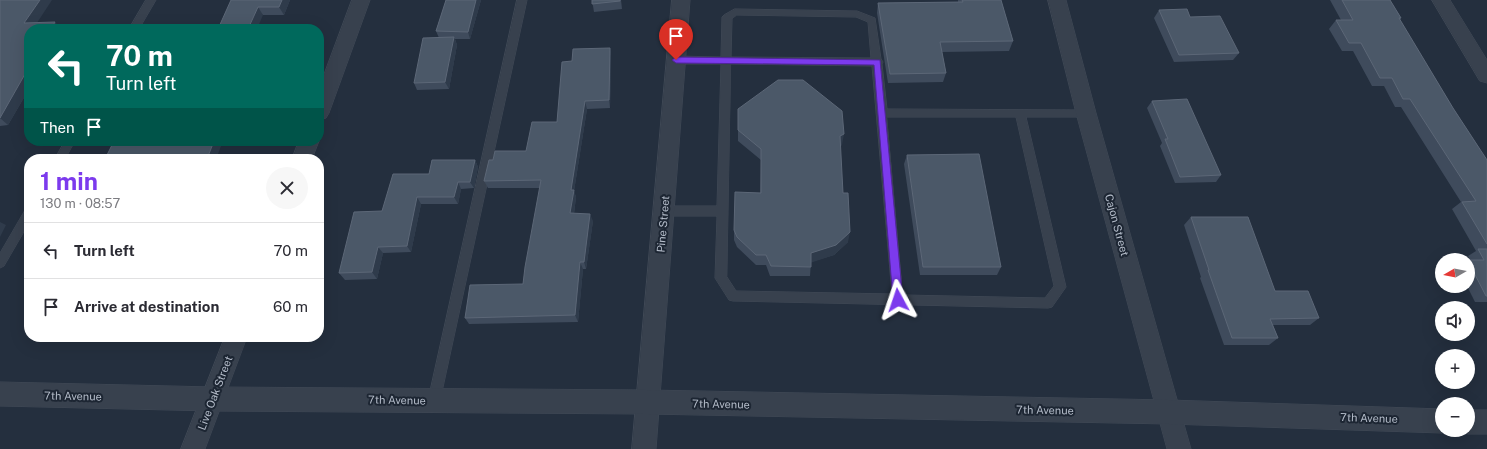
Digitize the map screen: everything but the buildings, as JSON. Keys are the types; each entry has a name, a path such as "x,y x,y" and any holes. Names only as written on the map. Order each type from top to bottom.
{"street":[{"path":"324,100 361,0"},
{"name":"Pine Street","path":"644,449 681,0"},
{"name":"Cajon Street","path":"1057,0 1086,113 1179,449"},
{"path":"1441,0 1487,76"},
{"name":"Live Oak Street","path":"193,449 234,342"},
{"name":"7th Avenue","path":"0,394 213,399 648,402 1169,412 1435,421"},
{"path":"1475,422 1487,422"}],"lane":[{"path":"137,24 150,0"},
{"path":"434,401 522,0"},
{"path":"898,300 878,62 872,20 857,14 735,12 727,17 721,278 733,296 898,300 1048,303 1060,287 1020,113"},
{"path":"676,60 878,62"},
{"path":"882,113 1086,113"},
{"path":"664,211 723,211"},
{"path":"0,263 24,222"}],"route":[{"path":"676,60 878,62 898,300"}]}
